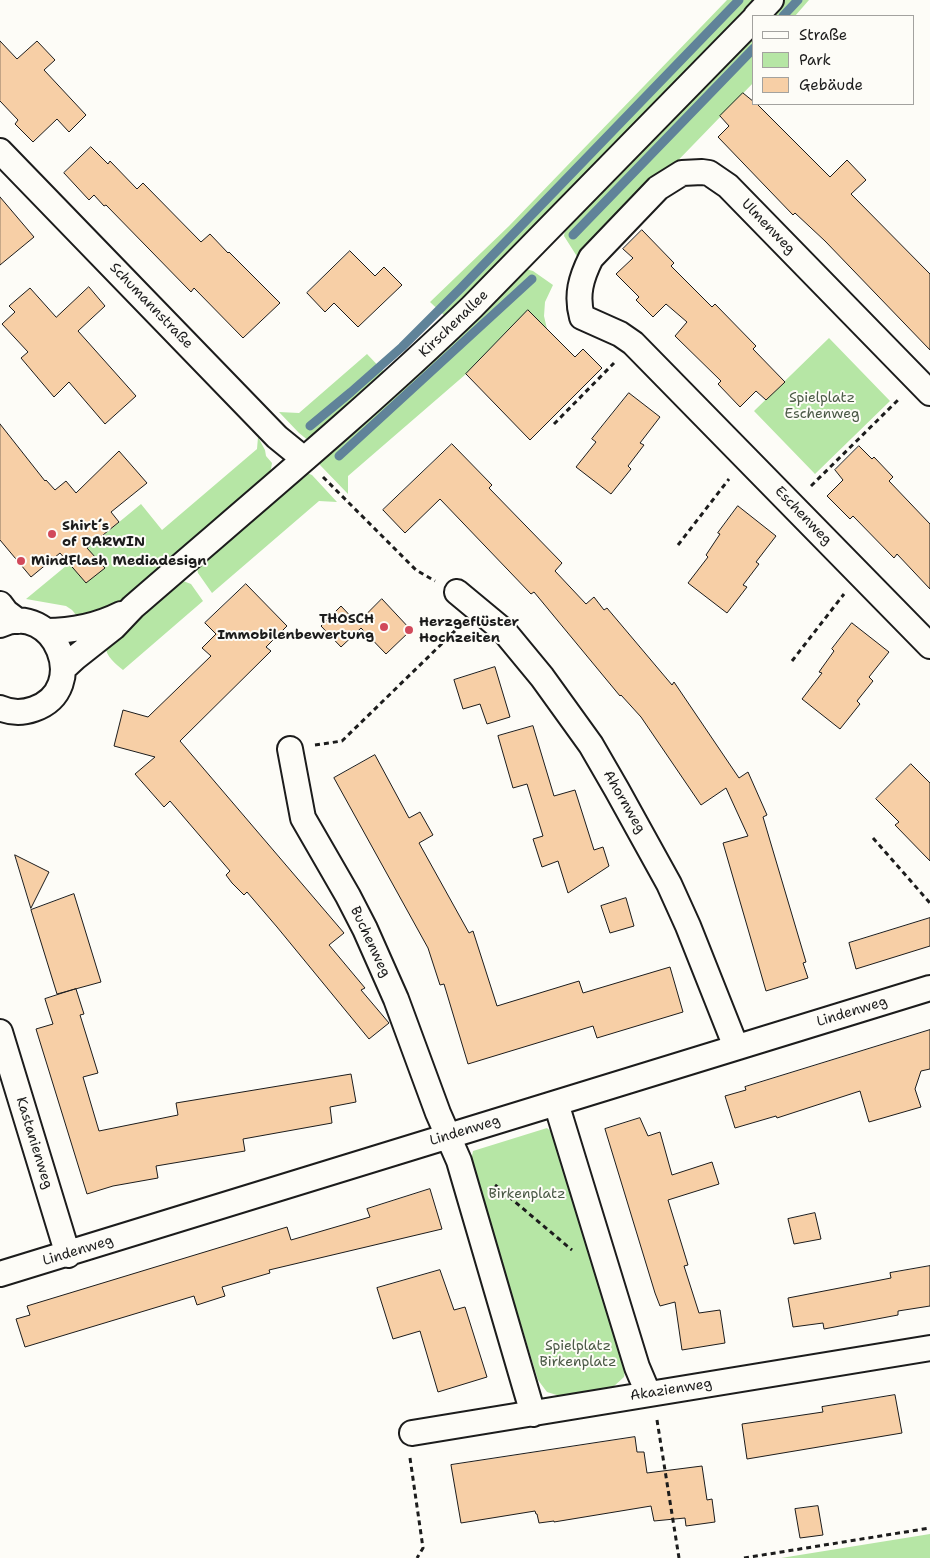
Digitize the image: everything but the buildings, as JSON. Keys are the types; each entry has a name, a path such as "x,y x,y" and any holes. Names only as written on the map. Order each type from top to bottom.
{"street":[{"path":"757,15 771,0"},
{"name":"Kirschenallee","path":"63,669 114,627 133,607 392,383 472,307 752,21"},
{"name":"Schumannstraße","path":"0,151 278,436 304,459"},
{"name":"Ulmenweg","path":"591,258 658,188 682,173 702,172 709,174 728,186 924,387"},
{"name":"Eschenweg","path":"591,258 579,289 582,317 620,334 634,343 930,646"},
{"name":"Ahornweg","path":"457,592 504,631 542,677 591,746 669,884 688,926 736,1047"},
{"path":"0,604 6,612 9,623 33,624 46,631 59,648 63,669 57,690 43,704 30,710 3,715"},
{"name":"Kirschenallee","path":"46,631 63,631 94,625 133,607"},
{"name":"Buchenweg","path":"290,749 303,818 335,872 365,929 396,999 448,1137"},
{"name":"Lindenweg","path":"0,1274 68,1255 930,988"},
{"name":"Kastanienweg","path":"0,1032 68,1255"},
{"path":"556,1103 637,1367 648,1393"},
{"path":"448,1137 459,1161 533,1414"},
{"name":"Akazienweg","path":"412,1433 930,1348"}],"path":[{"path":"554,424 634,343"},
{"path":"792,504 924,387"},
{"path":"678,545 746,457"},
{"path":"304,459 416,570 457,592"},
{"path":"792,661 860,574"},
{"path":"290,749 342,741 478,610"},
{"path":"873,838 930,903"},
{"path":"459,1161 473,1166 572,1250"},
{"path":"648,1393 656,1412 679,1558"},
{"path":"412,1433 408,1450 423,1548 417,1558"},
{"path":"744,1558 930,1528"}],"green space":[{"path":"727,0 758,0 447,318 430,302 509,226"},
{"path":"784,0 809,0 796,15 771,15"},
{"path":"752,35 752,84 600,241 578,258 564,236 565,230 572,220"},
{"path":"526,269 533,271 553,285 545,302 544,316 547,329 528,310 466,374 348,476 348,494 320,465 317,459"},
{"name":"Spielplatz Eschenweg","path":"829,338 890,401 815,474 754,411"},
{"path":"367,354 387,375 309,441 279,412 299,413"},
{"path":"258,437 266,456 272,463 270,475 118,608 81,621 66,606 26,599 141,504 162,530 257,449"},
{"path":"307,473 312,475 337,502 319,501 212,593 198,573 196,564"},
{"path":"178,579 191,584 203,601 123,670 109,656 106,646"},
{"name":"Birkenplatz","path":"547,1128 555,1135 626,1365 624,1377 613,1387 560,1396 547,1392 538,1380 471,1161 473,1151"},
{"path":"930,1534 930,1558 781,1558"}],"waterway":[{"path":"310,426 402,347 739,0"},
{"path":"784,15 798,0"},
{"path":"573,235 752,50"},
{"path":"339,456 532,279"}],"place":[{"name":"Shirt´s of DARWIN","path":"52,534"},
{"name":"MindFlash Mediadesign","path":"21,561"},
{"name":"THOSCH Immobilenbewertung","path":"384,627"},
{"name":"Herzgeflüster Hochzeiten","path":"409,630"}],"park label":[{"name":"Spielplatz Birkenplatz","path":"578,1354"}]}
